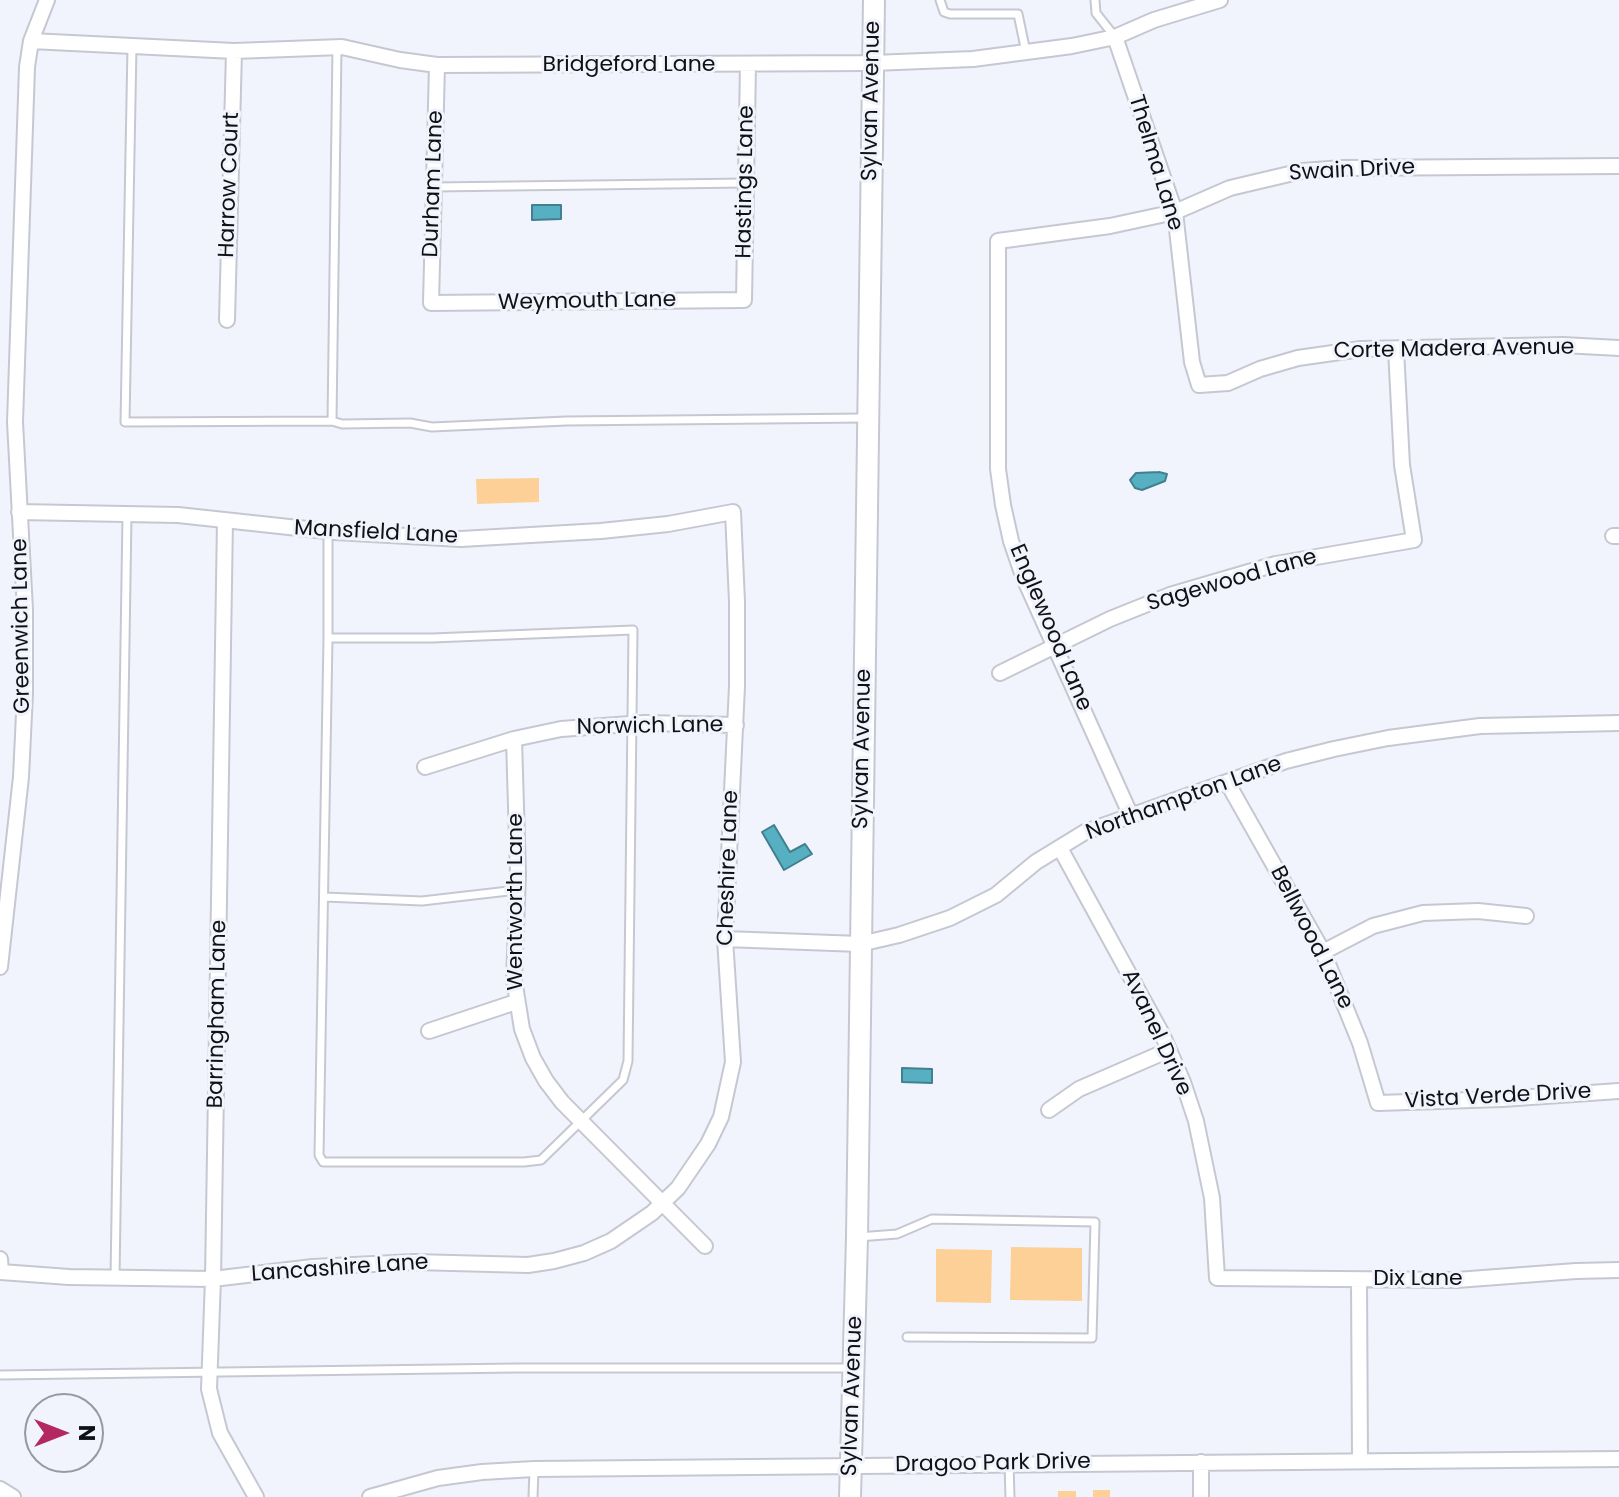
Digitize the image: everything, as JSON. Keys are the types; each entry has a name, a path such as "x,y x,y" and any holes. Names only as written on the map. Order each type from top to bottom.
{"main road":[{"name":"Sylvan Avenue","path":"850,1497 857,1237 874,0"}],"street":[{"name":"Greenwich Lane","path":"0,967 21,777 25,693 25,610 19,512 8,422 27,67 31,41 47,0"},
{"name":"Bridgeford Lane","path":"31,41 234,51 337,47 437,65 873,63 1027,54 1115,37 1154,20 1220,0"},
{"name":"Thelma Lane","path":"1115,37 1175,212 1192,362 1199,385"},
{"name":"Harrow Court","path":"227,320 234,51"},
{"name":"Hastings Lane","path":"744,300 748,64"},
{"name":"Durham Lane","path":"431,303 437,65"},
{"name":"Swain Drive","path":"998,241 1082,231 1175,212 1230,188 1302,171 1619,166"},
{"name":"Englewood Lane","path":"998,241 998,469 1011,541 1023,576 1131,816"},
{"name":"Weymouth Lane","path":"431,303 744,300"},
{"name":"Corte Madera Avenue","path":"1199,385 1228,383 1260,369 1313,355 1361,349 1563,345 1619,348"},
{"name":"Sagewood Lane","path":"1000,673 1122,614 1223,578 1332,552 1414,540 1402,465 1396,349"},
{"name":"Mansfield Lane","path":"19,512 127,513 461,539 601,531 668,524 733,512"},
{"name":"Cheshire Lane","path":"663,1203 694,1167 708,1144 728,1091 733,1062 725,939 736,725 737,602 733,512"},
{"name":"Barringham Lane","path":"225,520 209,1389 220,1433 256,1497"},
{"name":"Norwich Lane","path":"425,767 514,739 561,729 634,723 736,725"},
{"name":"Northampton Lane","path":"725,939 860,944 899,935 950,918 996,895 1036,862 1085,832 1227,782 1334,749 1436,730 1534,723 1619,723"},
{"name":"Wentworth Lane","path":"514,739 517,890 514,979 522,1029 546,1081 582,1122 705,1246"},
{"name":"Bellwood Lane","path":"1227,782 1323,952 1360,1043 1378,1103"},
{"name":"Avanel Drive","path":"1060,848 1169,1050 1196,1121 1212,1198 1217,1278"},
{"path":"1323,952 1373,926 1423,913 1478,911 1526,916"},
{"path":"429,1031 516,1002"},
{"path":"1049,1110 1079,1089 1169,1050"},
{"name":"Vista Verde Drive","path":"1378,1103 1619,1091"},
{"name":"Lancashire Lane","path":"1,1272 213,1279 313,1267 414,1262 528,1265 584,1253 611,1241 663,1203"},
{"path":"0,1259 1,1272"},
{"name":"Dix Lane","path":"1217,1278 1457,1280 1619,1270"},
{"path":"1359,1280 1360,1461"},
{"name":"Dragoo Park Drive","path":"370,1497 438,1478 534,1469 1619,1459"},
{"path":"1201,1462 1201,1497"},
{"path":"0,1489 13,1497"}],"lane":[{"path":"940,0 944,12 950,14 1018,14 1027,54"},
{"path":"1095,0 1096,13 1115,37"},
{"path":"132,46 125,422 332,421 342,424 410,423 432,427 566,421 868,418"},
{"path":"332,421 337,47"},
{"path":"434,187 746,183"},
{"path":"115,1278 127,513"},
{"path":"328,531 319,1155 323,1162 541,1160 623,1080 628,1061 633,630 432,638 328,638"},
{"path":"324,897 422,901 517,890"},
{"path":"857,1237 897,1234 932,1219 1095,1222 1092,1338 907,1337"},
{"path":"0,1375 516,1368 853,1368"},
{"path":"1009,1464 1010,1497"},
{"path":"533,1497 534,1469"}],"water":[{"path":"532,205 561,205 561,219 532,220"},
{"path":"1136,473 1167,474 1165,481 1142,490 1135,488 1130,480"},
{"path":"774,825 790,852 805,844 812,854 784,870 762,832"},
{"path":"902,1068 932,1069 932,1083 902,1082"}],"building":[{"path":"539,478 539,502 477,504 476,479"},
{"path":"1011,1247 1082,1248 1082,1301 1010,1300"},
{"path":"936,1249 992,1250 991,1303 936,1302"},
{"path":"1093,1490 1110,1490 1110,1497 1093,1497"},
{"path":"1058,1491 1076,1491 1076,1497 1058,1497"}]}
